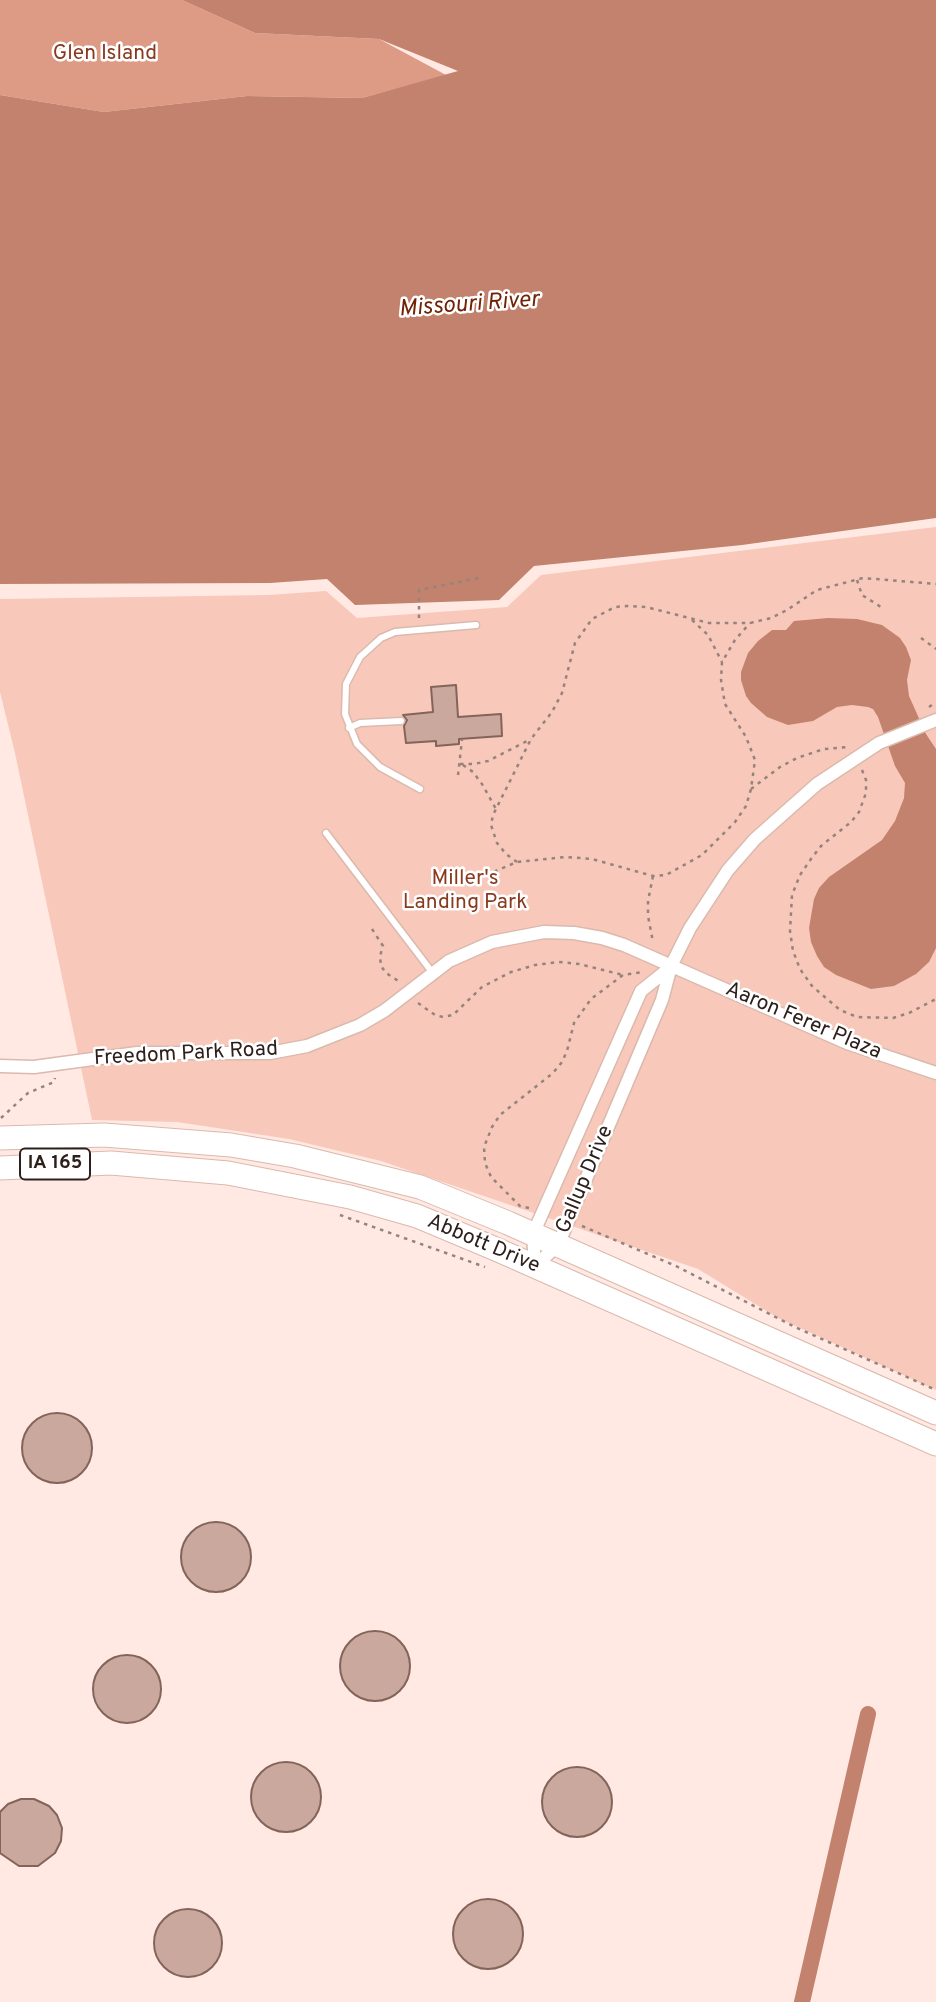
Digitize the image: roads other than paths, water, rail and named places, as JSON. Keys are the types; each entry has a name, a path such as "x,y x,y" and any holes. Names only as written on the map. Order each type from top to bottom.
{"highway":[{"name":"Abbott Drive","path":"0,1139 104,1135 231,1145 308,1159 420,1187 533,1234 936,1413"},
{"name":"Abbott Drive","path":"0,1168 111,1163 228,1172 350,1197 417,1216 936,1444"}],"street":[{"name":"Gallup Drive","path":"535,1266 558,1245 662,1000 671,966 706,902 728,870 783,811 817,784 879,743 930,717"},
{"name":"Freedom Park Road","path":"0,1066 34,1067 137,1053 270,1053 307,1046 360,1025 384,1011 449,961 492,942 544,932 574,933 601,938 671,966"},
{"name":"Gallup Drive","path":"535,1266 533,1234 641,991 671,966"},
{"name":"Aaron Ferer Plaza","path":"671,966 847,1042 936,1073"}],"lane":[{"path":"420,789 380,767 367,756 349,728 344,700 346,684 360,657 381,638 395,632 476,625"},
{"path":"349,728 360,723 401,721"},
{"path":"326,833 432,972"}],"water":[{"name":"Missouri River","path":"182,0 936,0 936,518 742,545 534,566 499,600 355,605 327,579 270,583 0,584 0,95 104,112 247,96 362,98 458,71 379,39 255,33"},
{"path":"857,619 882,625 900,638 911,660 907,680 909,696 926,734 936,749 936,948 929,962 916,974 894,986 871,989 836,975 824,967 811,942 809,928 814,899 819,888 829,877 882,840 895,821 904,798 905,783 895,766 878,717 873,709 852,705 837,707 813,721 788,725 767,717 751,703 741,680 748,653 772,630 786,630 794,621"}],"waterway":[{"path":"802,2002 868,1714"}],"park label":[{"name":"Glen Island","path":"105,55"},
{"name":"Miller's Landing Park","path":"465,892"}]}
